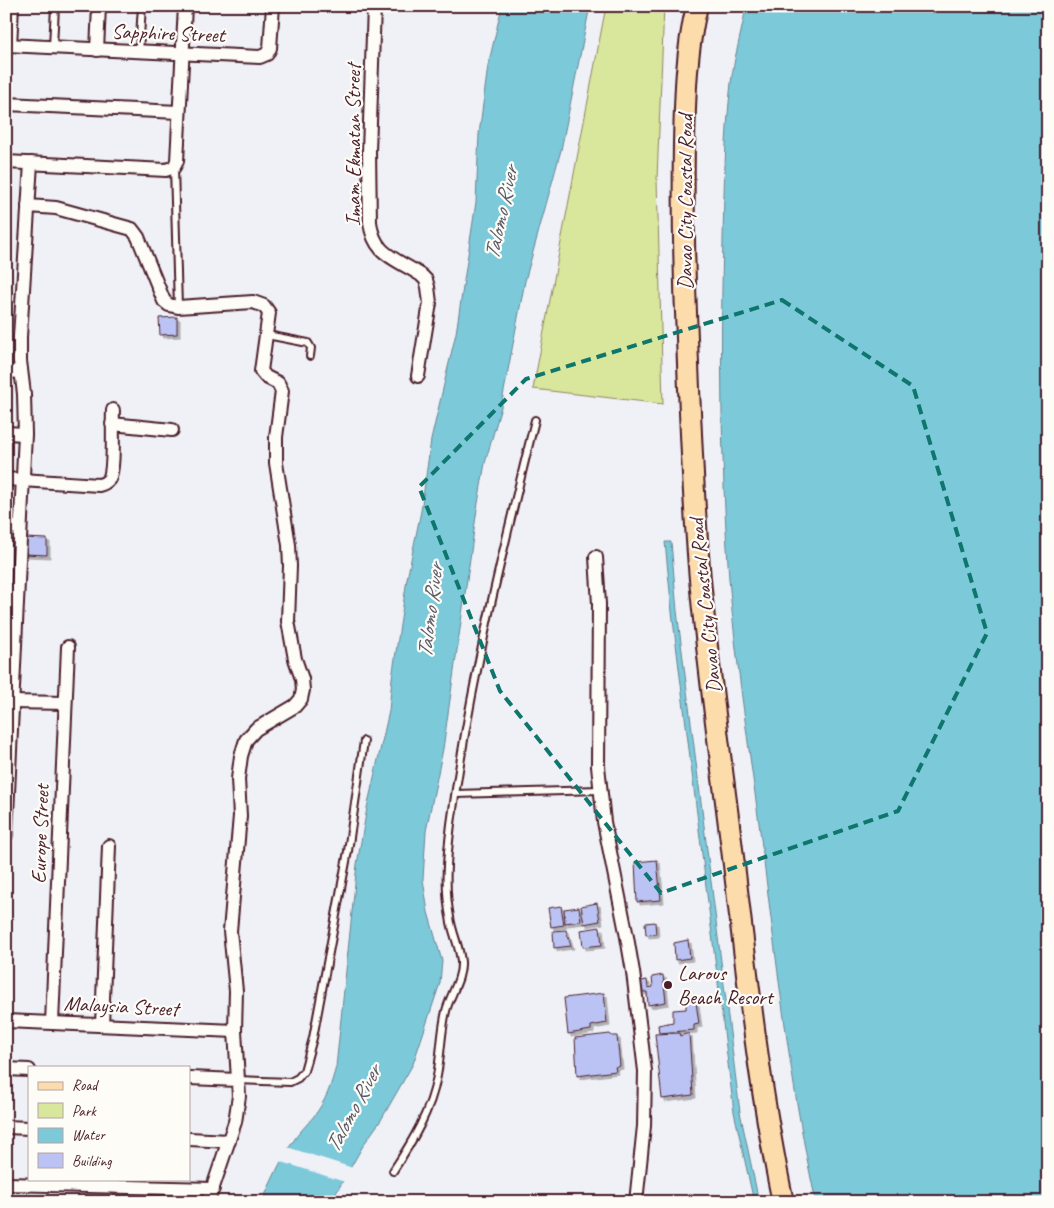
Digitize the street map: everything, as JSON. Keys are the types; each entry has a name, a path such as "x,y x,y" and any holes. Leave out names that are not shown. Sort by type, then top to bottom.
{"main road":[{"name":"Davao City Coastal Road","path":"697,6 690,40 687,72 683,182 690,429 696,519 704,622 741,924 773,1157 783,1202"}],"street":[{"path":"97,50 99,6"},
{"path":"6,162 166,170 174,168 177,161 185,6"},
{"name":"Sapphire Street","path":"10,46 260,56 267,54 270,48 273,6"},
{"name":"Imam Ekmatan Street","path":"374,6 369,151 372,233 380,248 426,280 430,303 418,376"},
{"path":"6,104 179,112"},
{"path":"6,835 12,702 12,572 20,527 25,434 20,337 31,163"},
{"path":"28,206 56,208 132,229 138,237 164,301 169,305 178,307 246,302 258,303 269,312 261,371 266,377 278,383 282,391 276,437 276,463 290,559 288,621 303,690 301,699 295,706 256,729 246,740 241,756 238,779 240,816 230,931 236,991 235,1031 238,1108 208,1202"},
{"path":"6,372 21,372"},
{"path":"6,479 105,484 111,474 112,467 112,410"},
{"path":"112,424 172,430"},
{"path":"6,433 25,434"},
{"path":"6,527 20,527"},
{"path":"596,557 599,604 598,766 600,790 604,822 638,1004 645,1072 644,1126 636,1202"},
{"name":"Europe Street","path":"52,1023 68,647"},
{"path":"12,702 65,702"},
{"path":"102,1025 109,846"},
{"name":"Malaysia Street","path":"6,1021 235,1031"},
{"path":"6,1069 28,1070"},
{"path":"190,1078 238,1080"},
{"path":"6,1127 28,1128"},
{"path":"190,1139 229,1141"},
{"path":"6,1184 213,1189"}],"lane":[{"path":"10,46 16,6"},
{"path":"53,47 55,6"},
{"path":"139,52 142,6"},
{"path":"174,168 178,307"},
{"path":"267,335 308,343 311,348 310,356"},
{"path":"393,1171 413,1140 430,1102 437,1077 442,1027 448,1002 462,965 460,951 450,920 445,878 456,794 480,659 501,558 535,420"},
{"path":"238,1080 290,1082 298,1078 304,1071 313,1038 346,861 364,741"},
{"path":"456,794 600,790"}],"highlighted area":[{"path":"782,300 913,386 987,633 898,811 661,893 500,691 419,487 526,379"}],"green space":[{"path":"606,6 664,6 657,179 663,404 533,389"}],"water":[{"name":"Talomo River","path":"502,6 590,6 561,150 525,281 501,407 485,463 443,749 426,831 423,879 428,912 442,961 440,983 413,1064 331,1202 262,1202 288,1150 322,1105 336,1067 357,864 367,808 389,711 407,579 421,511 431,440 456,333 476,202 479,134 488,66"},
{"path":"746,6 1048,6 1048,1202 816,1202 798,1110 784,1017 739,674 726,537 721,367 724,181 731,83"},
{"path":"665,542 671,542 677,611 740,1112 759,1202 754,1202 734,1112"}],"pier":[{"path":"287,1147 353,1168 345,1182 279,1161"}],"building":[{"path":"177,317 177,334 160,335 159,318"},
{"path":"25,538 47,539 47,555 24,554"},
{"path":"657,860 661,900 637,902 635,862"},
{"path":"597,903 600,921 584,924 581,906"},
{"path":"561,906 564,925 551,927 548,908"},
{"path":"579,907 581,921 565,923 564,909"},
{"path":"655,922 656,934 646,935 645,923"},
{"path":"600,927 602,945 583,947 581,930"},
{"path":"566,930 571,946 554,948 553,931"},
{"path":"688,940 690,958 675,960 674,943"},
{"path":"663,975 666,1002 648,1005 647,992 642,992 641,981 647,980 648,988 653,987 652,977"},
{"path":"604,993 607,1023 591,1026 591,1030 568,1034 564,998"},
{"path":"695,995 699,1024 694,1025 694,1030 659,1033 658,1025 673,1022 673,1010 686,1009 688,996"},
{"path":"679,1033 680,1036 689,1033 693,1095 662,1099 655,1034"},
{"path":"610,1034 617,1036 620,1066 615,1067 616,1071 577,1076 575,1038"}],"place":[{"name":"Larous Beach Resort","path":"668,985"}]}
